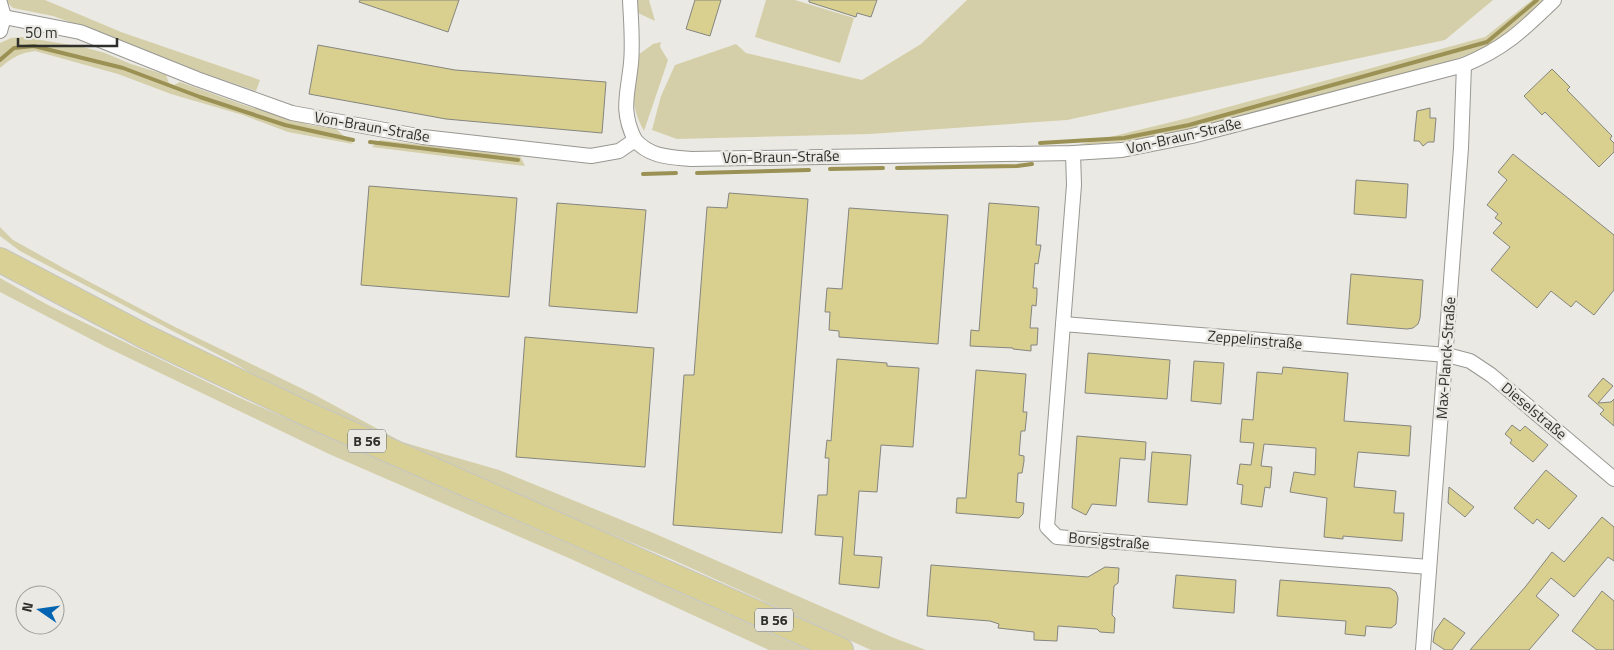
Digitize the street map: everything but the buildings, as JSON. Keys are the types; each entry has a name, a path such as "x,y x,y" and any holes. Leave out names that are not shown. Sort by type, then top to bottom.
{"highway":[{"path":"0,244 45,285"},
{"name":"B 56","path":"0,260 172,350 306,414 841,650"}],"street":[{"path":"630,0 631,62 625,109 628,127 635,140"},
{"name":"Von-Braun-Straße","path":"0,3 2,24 80,32 206,82 292,113 423,137 591,156 619,150 635,140 642,148 655,155 691,160 1073,153 1122,150 1192,136 1464,65 1487,55 1518,35 1554,0"},
{"name":"Max-Planck-Straße","path":"1423,650 1447,355 1463,125 1464,65"},
{"name":"Borsigstraße","path":"1073,153 1074,185 1047,526 1057,537 1429,567"},
{"name":"Zeppelinstraße","path":"1063,324 1447,355"},
{"name":"Dieselstraße","path":"1447,355 1470,361 1491,375 1614,479"}],"shaded area":[{"path":"5,0 45,0 121,32 260,80 256,91 162,59 120,40 53,16 13,8"},
{"path":"638,0 649,0 655,21 638,13"},
{"path":"766,0 795,0 854,18 840,63 755,37"},
{"path":"967,0 1493,0 1445,40 1067,120 870,134 677,139 652,130 661,96 675,65 736,44 746,53 862,80 921,44"},
{"path":"1532,0 1545,0 1497,41 1478,51 1451,61 1180,133 1118,142 1077,145 1188,118 1485,37"},
{"path":"23,37 83,47 105,53 131,64 166,75 169,83 174,85 180,82 244,105 310,125 336,129 353,144 288,132 243,115 171,94 118,74 35,51 16,56 0,68 0,43 11,38"},
{"path":"661,42 660,47 668,60 644,131 634,102 638,55 653,44"},
{"path":"380,140 520,156 525,166 372,147"},
{"path":"0,227 13,240 67,270 175,327 313,394 402,442 257,377 234,363 20,251 0,236"},
{"path":"0,278 48,305 238,397 809,650 769,650 571,559 329,454 106,347 0,292"},
{"path":"402,442 499,470 651,532 894,638 926,650 871,650 671,559 489,484"}],"waterway":[{"path":"1040,143 1124,138 1189,125 1487,42 1537,0"},
{"path":"0,60 14,48 34,46 123,68 200,97 285,125 353,140"},
{"path":"370,142 518,160"},
{"path":"897,168 1017,166 1032,164"},
{"path":"830,169 883,168"},
{"path":"697,173 809,170"},
{"path":"643,174 676,173"}]}
